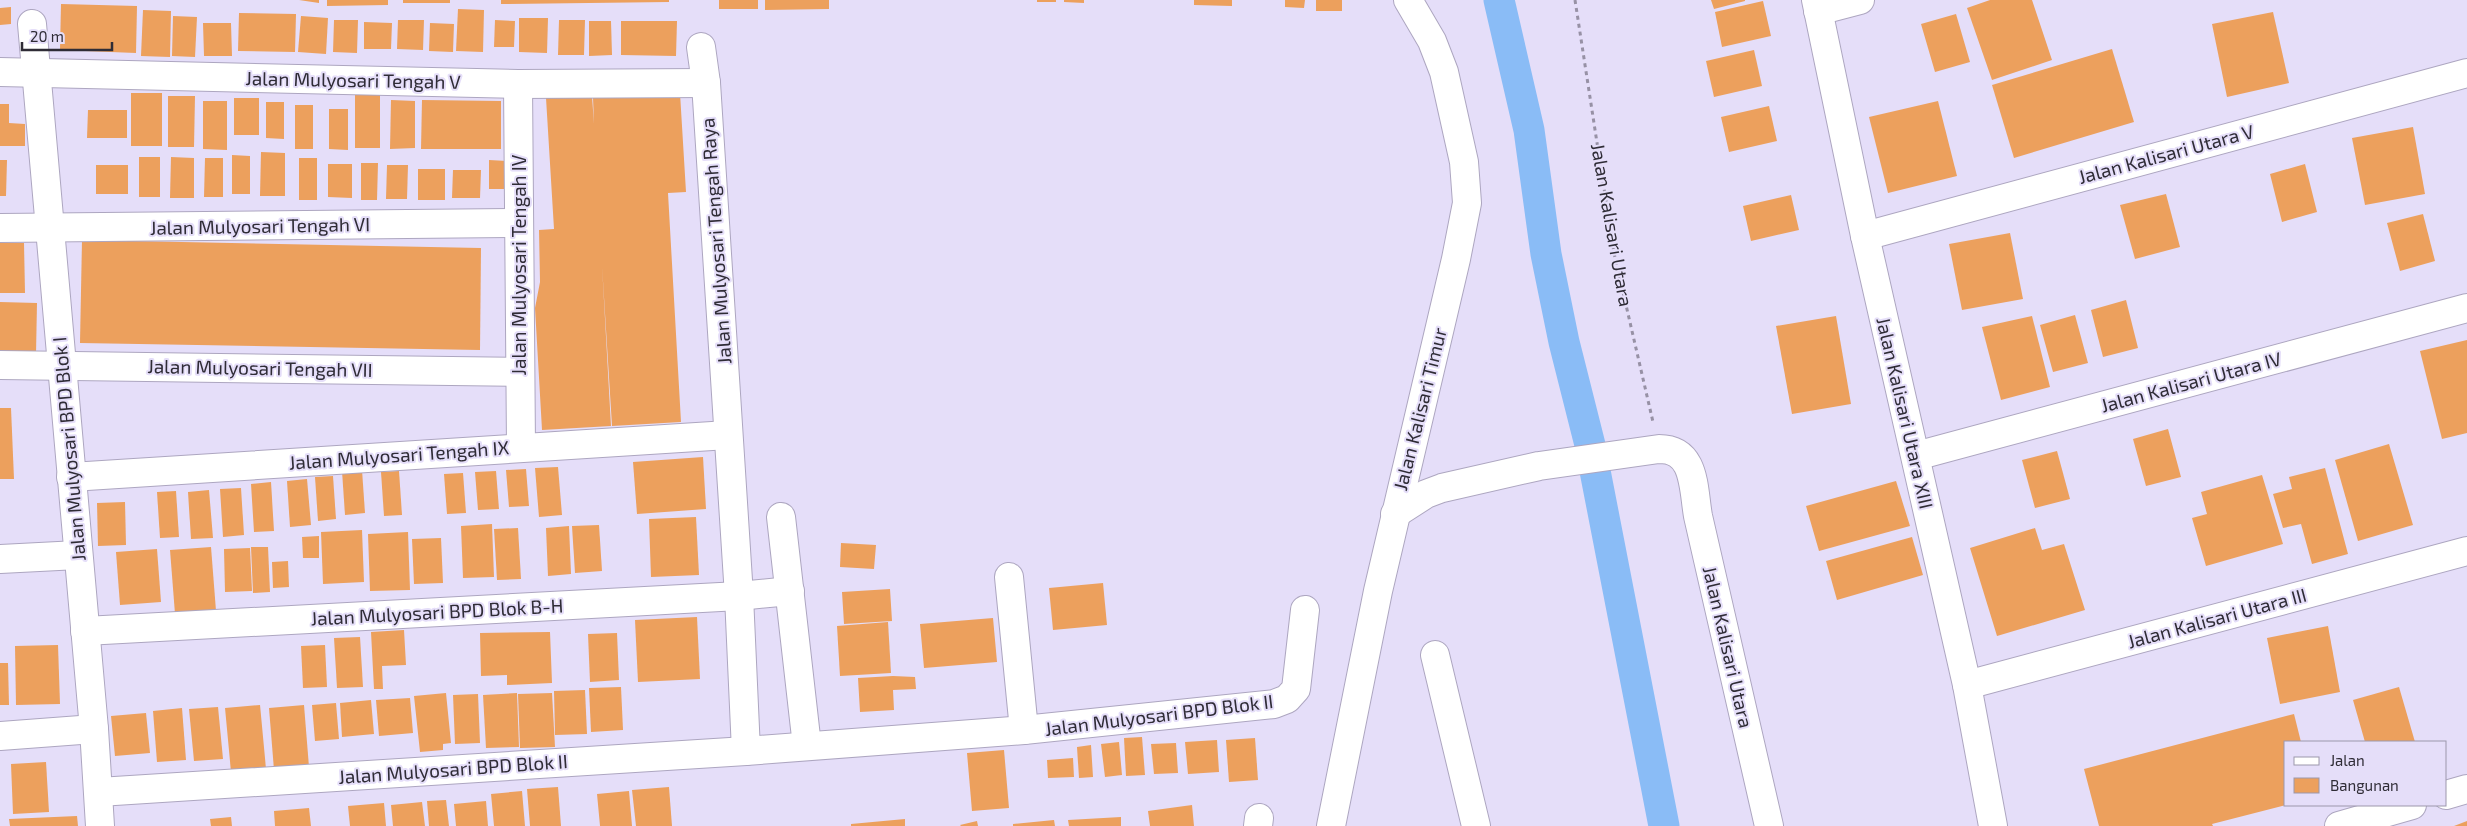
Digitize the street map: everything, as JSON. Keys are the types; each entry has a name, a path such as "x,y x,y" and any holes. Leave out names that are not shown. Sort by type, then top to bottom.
{"street":[{"name":"Jalan Kalisari Timur","path":"1331,826 1395,514 1456,259 1467,203 1464,162 1449,105 1444,72 1432,41 1408,0"},
{"path":"1817,6 1860,0"},
{"name":"Jalan Kalisari Utara XIII","path":"1817,6 1865,236 1967,685 1993,826"},
{"name":"Jalan Mulyosari BPD Blok I","path":"32,24 94,728 100,826"},
{"name":"Jalan Mulyosari Tengah Raya","path":"702,46 706,83 739,596 746,751"},
{"name":"Jalan Mulyosari Tengah V","path":"0,72 518,84 706,83"},
{"name":"Jalan Kalisari Utara V","path":"1865,236 2467,72"},
{"name":"Jalan Mulyosari Tengah IV","path":"518,84 521,447"},
{"name":"Jalan Mulyosari Tengah VI","path":"0,228 519,223"},
{"name":"Jalan Kalisari Utara IV","path":"1916,456 2467,308"},
{"name":"Jalan Mulyosari Tengah VII","path":"0,365 520,372"},
{"name":"Jalan Mulyosari Tengah IX","path":"71,477 728,435"},
{"path":"1395,514 1426,494 1442,488 1539,466 1659,448"},
{"name":"Jalan Kalisari Utara","path":"1659,448 1672,449 1679,453 1686,460 1689,468 1698,516 1769,826"},
{"path":"781,517 806,746"},
{"name":"Jalan Kalisari Utara III","path":"1967,685 2467,551"},
{"path":"0,559 78,555"},
{"name":"Jalan Mulyosari BPD Blok II","path":"1009,577 1024,730"},
{"name":"Jalan Mulyosari BPD Blok B-H","path":"84,631 739,596 790,591"},
{"name":"Jalan Mulyosari BPD Blok II","path":"99,792 746,751 1024,730 1274,704 1287,699 1298,684 1305,610"},
{"path":"1435,655 1476,826"},
{"path":"0,736 94,728"},
{"path":"2447,795 2467,789"},
{"path":"2339,826 2409,806"}],"path":[{"name":"Jalan Kalisari Utara","path":"1575,0 1614,253 1659,448"}],"building":[{"path":"299,0 319,0 319,3"},
{"path":"327,0 388,0 388,5 327,6"},
{"path":"403,0 450,0 450,3 403,3"},
{"path":"501,0 669,0 669,2 501,4"},
{"path":"719,0 758,0 758,9 719,9"},
{"path":"765,0 829,0 829,9 765,10"},
{"path":"1037,0 1056,0 1056,2 1037,2"},
{"path":"1064,0 1084,0 1084,3 1064,2"},
{"path":"1194,0 1232,0 1232,6 1194,5"},
{"path":"1285,0 1305,0 1304,8 1285,7"},
{"path":"1316,0 1342,0 1342,11 1316,11"},
{"path":"1711,0 1745,0 1745,1 1714,9"},
{"path":"1990,0 2032,0 2052,60 1992,80 1967,8"},
{"path":"1763,1 1771,36 1722,47 1715,12"},
{"path":"61,4 137,6 136,53 60,50"},
{"path":"11,7 11,24 0,25 0,8"},
{"path":"458,9 484,10 483,52 456,51"},
{"path":"143,10 171,11 170,57 141,56"},
{"path":"2273,12 2289,83 2227,97 2212,24"},
{"path":"239,13 296,14 295,52 238,51"},
{"path":"1956,14 1970,62 1935,72 1921,24"},
{"path":"173,16 197,17 195,57 172,56"},
{"path":"301,16 328,18 326,54 298,52"},
{"path":"519,18 548,18 547,53 519,52"},
{"path":"334,20 358,20 357,53 333,52"},
{"path":"398,20 424,20 423,50 397,49"},
{"path":"495,20 515,21 514,47 494,47"},
{"path":"559,20 585,20 584,55 558,55"},
{"path":"589,21 611,21 612,55 589,56"},
{"path":"621,21 677,21 676,56 621,55"},
{"path":"364,22 392,23 391,49 364,49"},
{"path":"203,23 231,23 232,56 204,56"},
{"path":"430,23 454,24 453,52 429,51"},
{"path":"2112,49 2134,122 2014,158 1992,85"},
{"path":"1754,50 1762,86 1714,97 1706,61"},
{"path":"355,92 380,92 380,148 355,148"},
{"path":"131,93 162,93 162,146 131,146"},
{"path":"680,93 686,192 668,193 681,422 612,426 602,265 611,426 542,430 535,308 540,282 539,230 554,229 546,98 592,96 594,124 593,98"},
{"path":"168,96 195,96 194,147 168,147"},
{"path":"234,98 259,98 259,135 234,135"},
{"path":"391,100 415,101 415,148 390,149"},
{"path":"422,100 501,101 501,149 421,149"},
{"path":"203,101 227,101 227,150 203,149"},
{"path":"1938,101 1957,176 1888,193 1869,117"},
{"path":"266,102 284,102 284,139 266,138"},
{"path":"0,104 9,104 9,123 25,124 25,146 0,146"},
{"path":"295,105 313,105 313,149 295,149"},
{"path":"1769,106 1777,141 1729,152 1721,117"},
{"path":"329,109 348,109 348,150 329,149"},
{"path":"88,110 127,110 127,138 87,138"},
{"path":"2413,127 2425,194 2365,205 2352,138"},
{"path":"261,152 285,153 285,196 260,196"},
{"path":"232,155 250,156 250,194 232,194"},
{"path":"139,157 160,157 160,197 139,197"},
{"path":"171,157 194,158 194,198 170,198"},
{"path":"205,158 223,158 223,197 204,197"},
{"path":"299,158 317,158 317,200 299,200"},
{"path":"0,160 7,160 6,196 0,196"},
{"path":"489,160 507,161 507,189 489,189"},
{"path":"361,163 378,163 377,200 361,200"},
{"path":"328,164 352,164 352,198 328,197"},
{"path":"2305,164 2317,212 2282,222 2270,174"},
{"path":"96,165 128,165 128,194 96,194"},
{"path":"387,165 408,165 407,199 386,199"},
{"path":"418,169 445,169 445,200 418,200"},
{"path":"453,170 481,170 480,198 452,198"},
{"path":"2166,194 2180,247 2135,259 2120,205"},
{"path":"1791,195 1799,230 1751,241 1743,206"},
{"path":"2423,214 2435,261 2400,271 2387,223"},
{"path":"2010,233 2023,299 1962,310 1949,244"},
{"path":"82,240 481,248 480,350 80,343"},
{"path":"0,243 24,243 25,293 0,293"},
{"path":"2126,300 2138,348 2103,357 2091,310"},
{"path":"0,302 37,303 36,354 0,354"},
{"path":"2075,315 2088,363 2053,372 2040,325"},
{"path":"1836,316 1851,404 1792,414 1776,326"},
{"path":"2032,316 2050,387 2001,400 1982,327"},
{"path":"2467,340 2467,433 2442,439 2420,351"},
{"path":"0,408 11,408 14,479 0,479"},
{"path":"2168,429 2181,477 2146,486 2133,439"},
{"path":"2389,444 2413,525 2358,541 2335,460"},
{"path":"2057,451 2070,499 2035,508 2022,460"},
{"path":"703,457 706,509 637,514 633,462"},
{"path":"558,467 562,515 539,517 535,468"},
{"path":"2325,468 2348,554 2312,564 2301,524 2283,528 2273,494 2292,489 2289,477"},
{"path":"526,469 529,506 509,507 506,470"},
{"path":"362,470 365,513 345,515 342,471"},
{"path":"399,471 402,515 384,516 381,472"},
{"path":"496,471 499,509 478,510 475,472"},
{"path":"463,473 466,513 447,514 444,474"},
{"path":"2262,475 2283,544 2206,566 2192,518 2207,514 2201,492"},
{"path":"333,476 336,519 318,521 315,477"},
{"path":"307,479 311,525 290,527 287,481"},
{"path":"1896,481 1910,526 1819,551 1806,506"},
{"path":"271,482 274,531 254,532 251,484"},
{"path":"241,488 244,535 223,537 220,489"},
{"path":"209,490 213,538 191,539 188,492"},
{"path":"176,491 179,537 160,538 157,492"},
{"path":"125,502 126,545 98,546 97,503"},
{"path":"696,517 699,575 651,577 649,519"},
{"path":"492,524 494,577 463,578 461,526"},
{"path":"599,525 602,571 575,573 572,526"},
{"path":"569,526 571,574 548,576 546,528"},
{"path":"518,528 521,579 497,580 494,529"},
{"path":"2035,528 2042,550 2064,544 2085,610 1997,636 1970,548"},
{"path":"362,530 364,582 323,584 321,532"},
{"path":"408,532 410,590 370,591 368,534"},
{"path":"319,536 319,558 303,558 302,537"},
{"path":"1912,537 1923,575 1837,600 1826,561"},
{"path":"441,538 443,583 414,584 412,539"},
{"path":"841,543 876,545 874,569 840,567"},
{"path":"211,547 216,611 175,614 170,550"},
{"path":"251,547 268,547 270,592 253,593"},
{"path":"250,548 252,591 225,592 224,549"},
{"path":"157,549 161,602 120,605 116,552"},
{"path":"288,561 289,587 273,588 272,562"},
{"path":"1103,583 1107,625 1053,630 1049,588"},
{"path":"890,589 892,621 844,624 842,592"},
{"path":"697,617 700,679 638,682 635,620"},
{"path":"993,618 997,662 924,668 920,624"},
{"path":"888,622 891,673 840,676 837,626"},
{"path":"2328,626 2340,692 2280,704 2267,638"},
{"path":"404,630 406,665 382,666 383,689 374,689 371,632"},
{"path":"550,632 552,683 507,685 507,675 481,676 480,633"},
{"path":"617,633 619,680 590,682 588,634"},
{"path":"360,637 363,687 337,688 334,638"},
{"path":"58,645 60,704 16,705 15,646"},
{"path":"325,645 327,687 303,688 301,646"},
{"path":"0,663 8,663 9,705 0,705"},
{"path":"915,677 916,689 893,690 894,710 860,712 858,678"},
{"path":"621,687 623,730 591,732 589,688"},
{"path":"2399,687 2415,741 2365,741 2353,700"},
{"path":"585,690 587,734 555,735 554,691"},
{"path":"446,693 451,743 443,744 443,750 420,752 414,696"},
{"path":"517,693 519,747 486,748 483,695"},
{"path":"552,693 555,747 520,748 518,694"},
{"path":"478,694 480,743 455,744 453,695"},
{"path":"410,698 413,733 379,736 376,700"},
{"path":"371,700 374,734 342,737 340,703"},
{"path":"336,703 339,739 315,741 312,705"},
{"path":"260,705 266,769 231,772 225,708"},
{"path":"304,705 309,767 274,770 269,708"},
{"path":"218,707 223,759 194,761 189,709"},
{"path":"182,708 186,760 157,762 153,711"},
{"path":"146,713 150,753 115,756 111,716"},
{"path":"2294,714 2301,741 2284,741 2284,806 2212,824 2213,826 2099,826 2084,769"},
{"path":"1142,737 1145,775 1126,776 1124,738"},
{"path":"1255,738 1258,780 1229,782 1226,740"},
{"path":"1217,740 1219,772 1188,774 1185,742"},
{"path":"1119,742 1122,775 1105,777 1101,744"},
{"path":"1176,743 1178,773 1154,774 1151,744"},
{"path":"1091,745 1093,777 1079,778 1077,747"},
{"path":"1004,750 1009,808 972,811 967,753"},
{"path":"1073,758 1074,777 1048,778 1047,760"},
{"path":"46,762 49,812 13,814 11,764"},
{"path":"558,787 561,826 530,826 527,789"},
{"path":"669,787 672,826 636,826 632,790"},
{"path":"522,791 525,826 494,826 491,794"},
{"path":"629,791 632,826 600,826 597,794"},
{"path":"446,800 449,826 429,826 427,801"},
{"path":"486,801 488,826 456,826 454,804"},
{"path":"422,802 425,826 393,826 391,805"},
{"path":"384,803 386,826 350,826 348,806"},
{"path":"1192,805 1194,826 1150,826 1148,811"},
{"path":"309,808 311,826 275,826 274,811"},
{"path":"77,816 78,826 10,826 9,819"},
{"path":"231,817 232,826 211,826 210,819"},
{"path":"1121,817 1121,826 1069,826 1068,820"},
{"path":"905,819 905,826 851,826 851,824"},
{"path":"1054,820 1055,826 1013,826 1013,824"},
{"path":"977,821 978,826 960,825"},
{"path":"2467,821 2467,826 2454,826"}],"waterway":[{"path":"1499,0 1529,130 1546,254 1564,342 1590,445 1664,826"}]}
